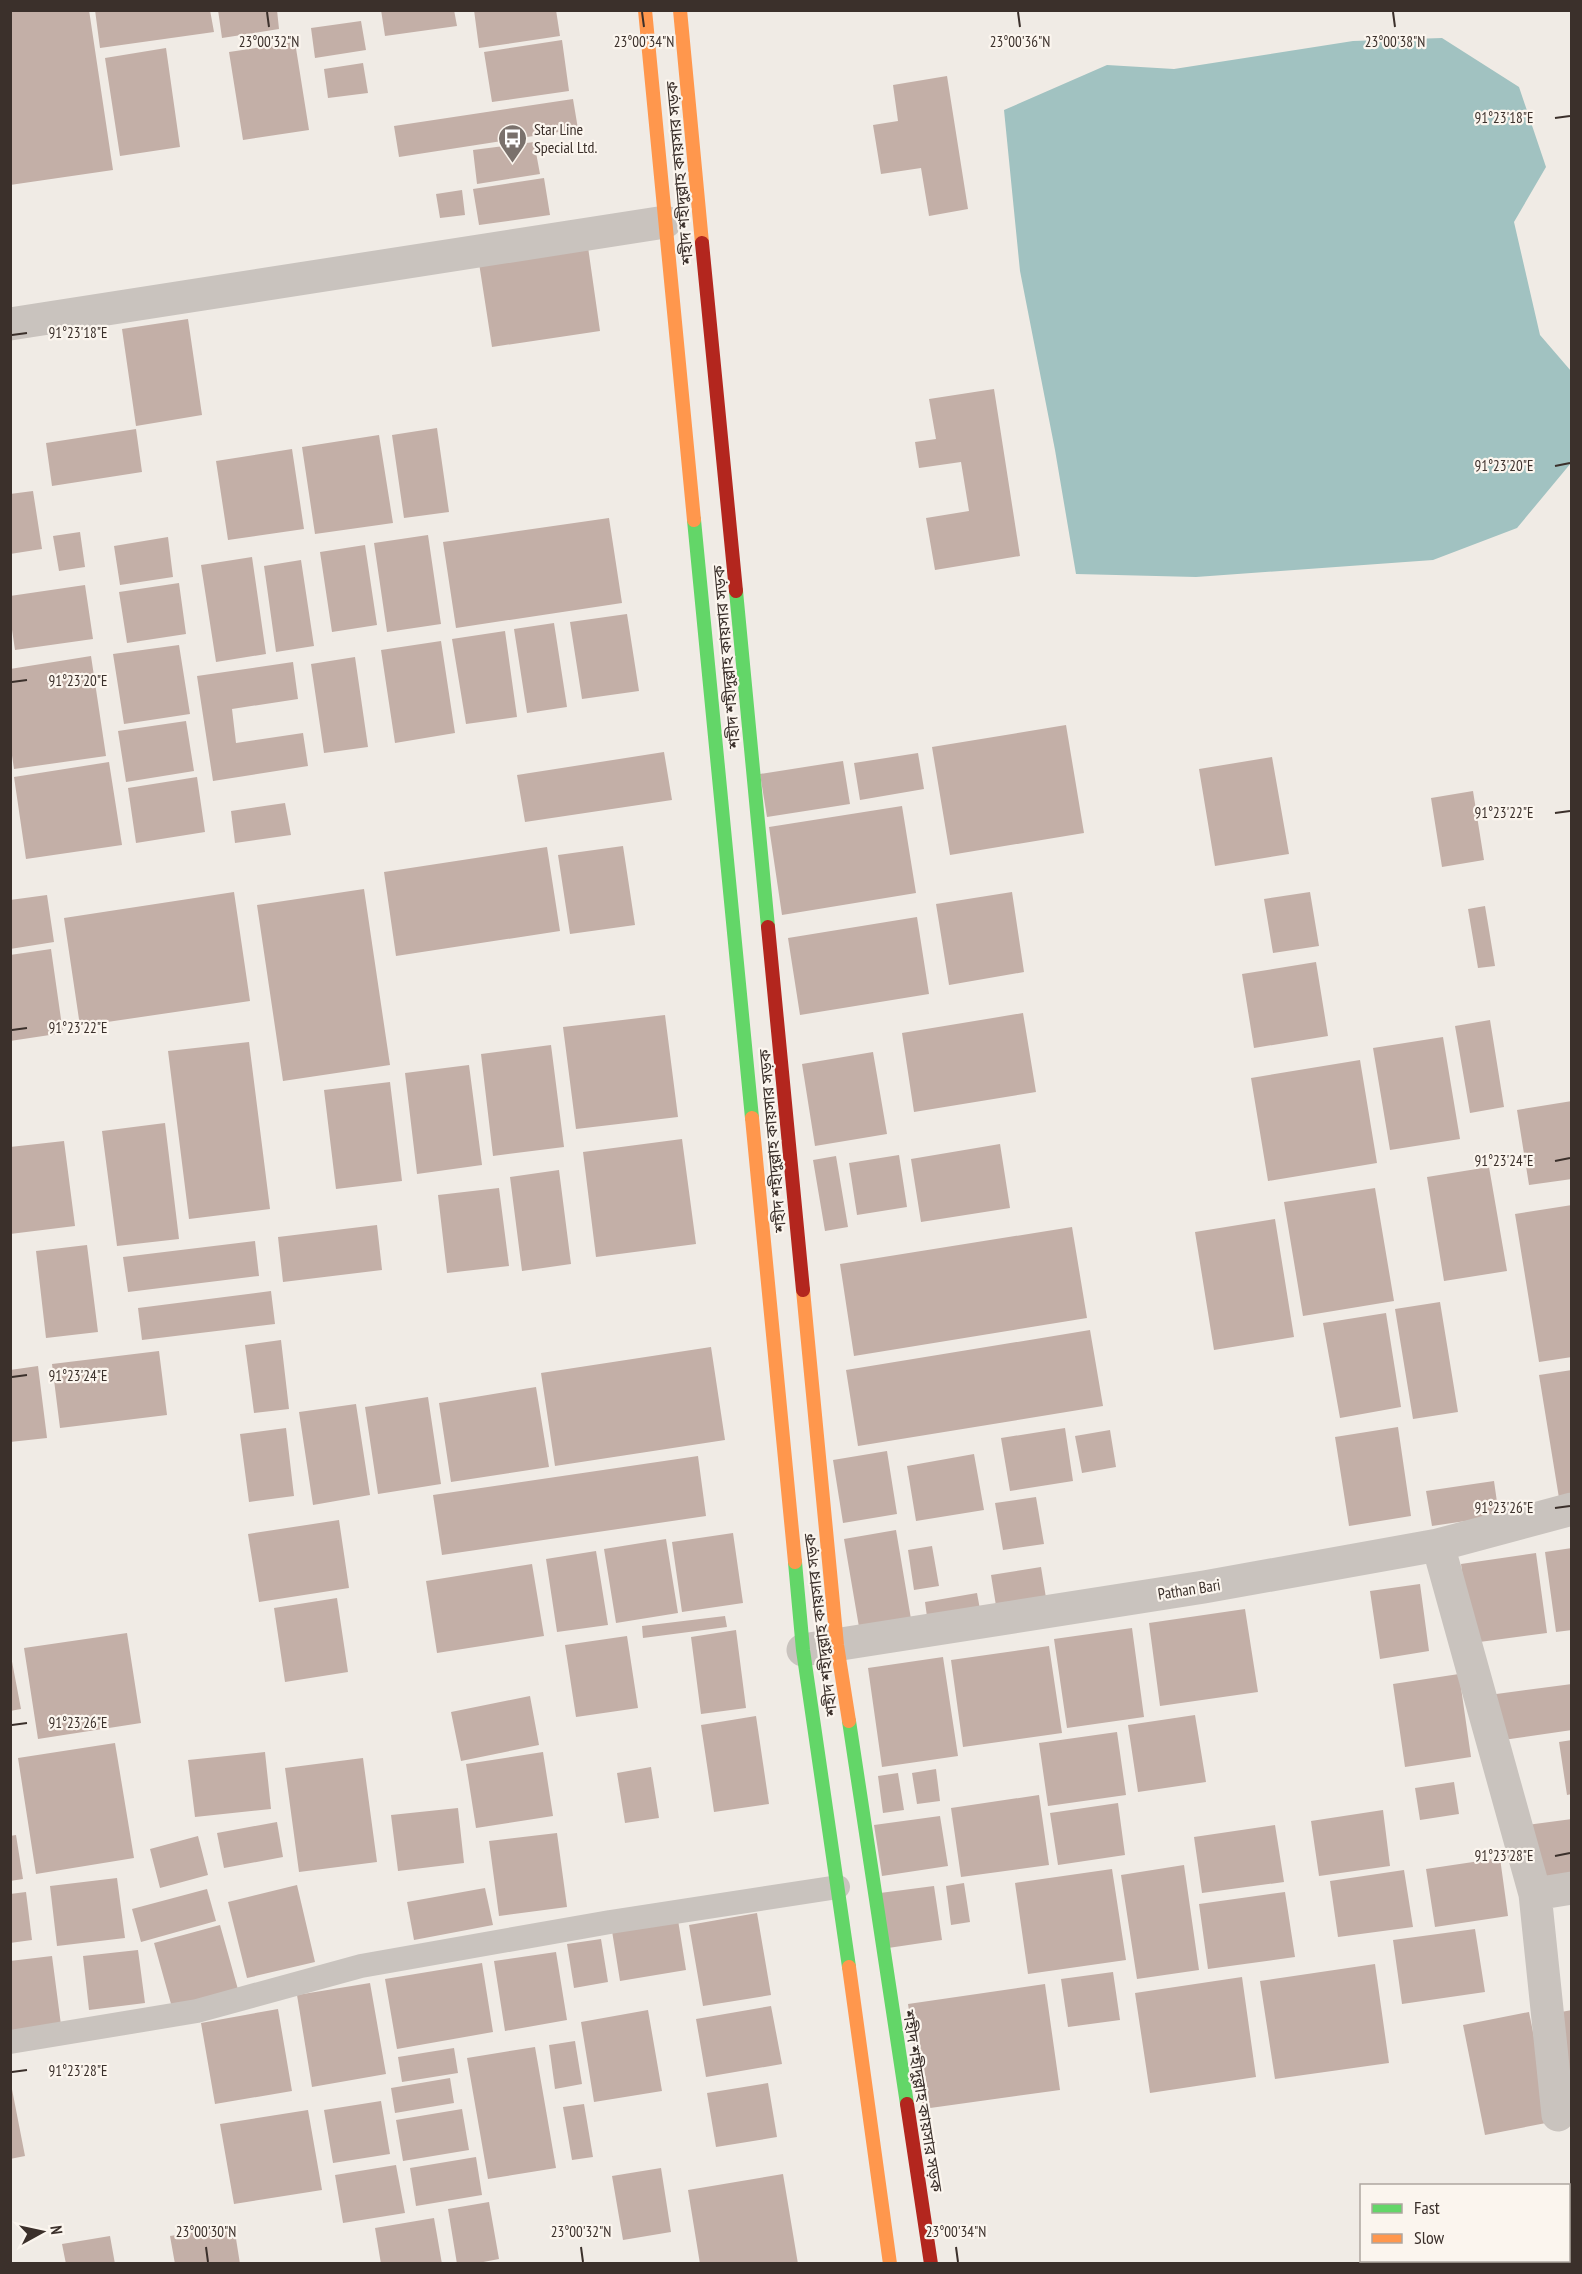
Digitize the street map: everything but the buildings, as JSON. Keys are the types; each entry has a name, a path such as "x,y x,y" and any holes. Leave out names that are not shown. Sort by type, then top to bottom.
{"main road":[{"name":"শহীদ শহীদুল্লাহ কায়সার সড়ক","path":"645,10 802,1650 838,1887 890,2264"},
{"name":"শহীদ শহীদুল্লাহ কায়সার সড়ক","path":"680,10 837,1645 931,2264"}],"street":[{"path":"10,324 665,222"},
{"name":"Pathan Bari","path":"802,1650 1204,1587 1438,1545 1572,1509"},
{"path":"1438,1545 1535,1894 1558,2115"},
{"path":"1535,1894 1572,1888"}],"lane":[{"path":"10,2042 196,2011 361,1966 610,1922 838,1887"}],"water":[{"path":"1442,38 1519,87 1546,167 1514,222 1540,335 1571,371 1571,463 1517,528 1433,560 1196,577 1076,574 1055,450 1020,271 1004,110 1107,65 1174,69 1353,41"}],"traffic: fast":[{"path":"694,520 752,1118"},
{"path":"736,591 768,927"},
{"path":"795,1562 803,1650 849,1967"},
{"path":"849,1721 907,2104"}],"traffic: slow":[{"path":"645,10 694,520"},
{"path":"680,10 702,243"},
{"path":"752,1118 795,1562"},
{"path":"803,1290 837,1645 849,1721"},
{"path":"849,1967 890,2264"}],"traffic: jam":[{"path":"702,243 736,591"},
{"path":"768,927 803,1290"},
{"path":"907,2104 931,2264"}],"place":[{"name":"Star Line Special Ltd.","path":"513,164"}]}
